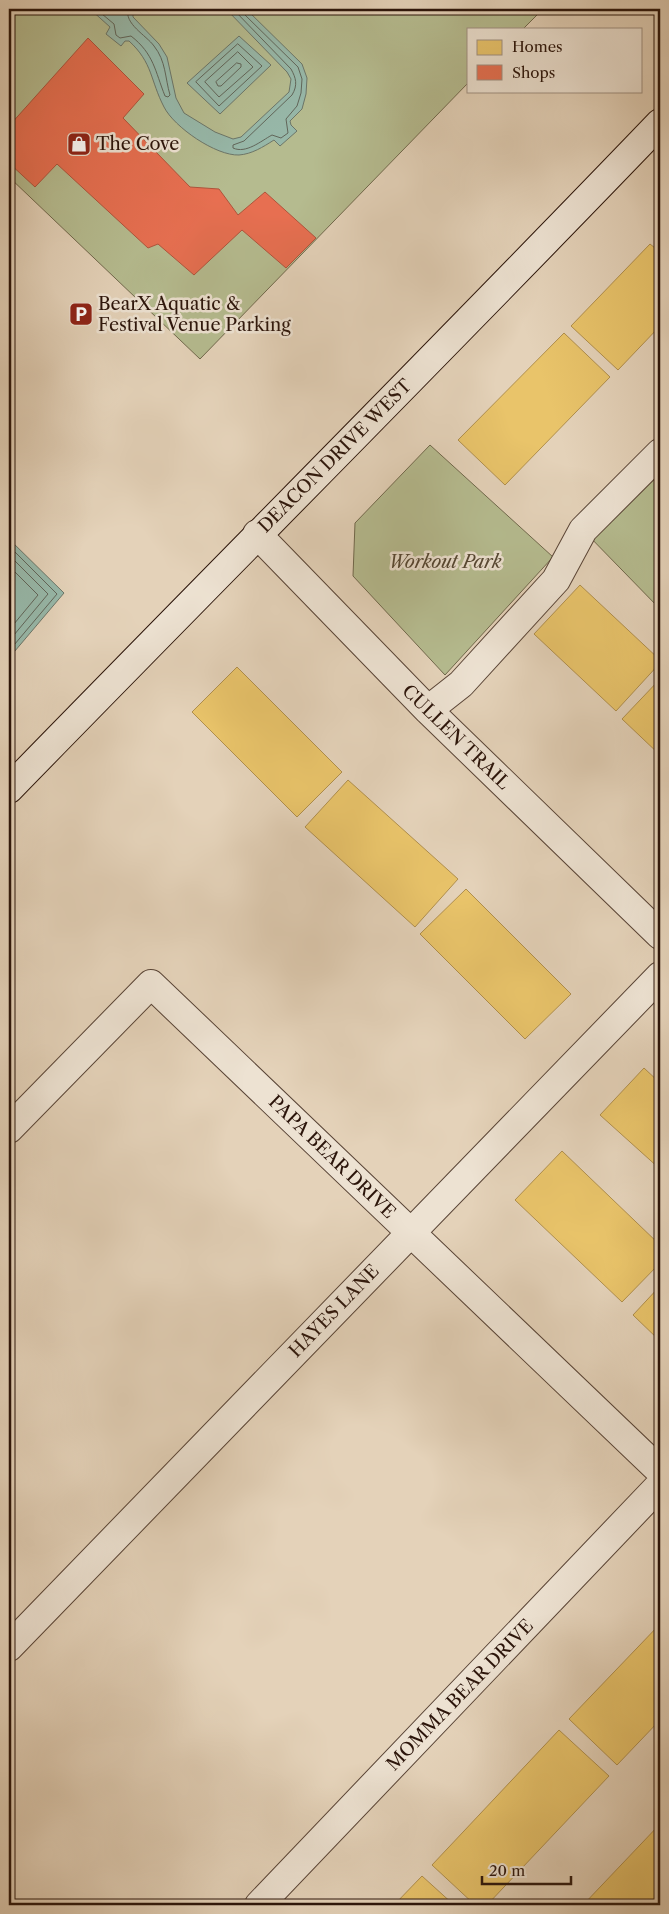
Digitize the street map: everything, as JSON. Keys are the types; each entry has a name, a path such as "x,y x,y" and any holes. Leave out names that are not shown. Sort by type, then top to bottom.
{"street":[{"name":"DEACON DRIVE WEST","path":"9,789 257,534 392,401 659,127"},
{"path":"428,710 460,684 556,580 583,530 660,453"},
{"name":"CULLEN TRAIL","path":"257,534 428,710 660,934"},
{"name":"HAYES LANE","path":"9,1647 660,976"},
{"name":"PAPA BEAR DRIVE","path":"9,1129 151,984 660,1471"},
{"name":"MOMMA BEAR DRIVE","path":"259,1905 660,1485"}],"green space":[{"path":"9,9 543,9 524,28 467,28 467,84 200,359 9,177"},
{"name":"Workout Park","path":"430,445 553,557 445,675 353,576 355,523"},
{"path":"660,453 660,609 583,530"}],"water":[{"path":"90,9 135,9 133,10 133,17 159,44 167,57 176,98 184,113 215,132 233,139 241,137 289,92 291,79 287,72 226,9 246,9 302,64 307,78 306,94 302,109 290,121 297,131 280,146 274,140 257,150 239,155 219,151 208,146 186,131 169,115 159,97 147,64 137,49 129,41 125,41 121,46 106,34 110,27"},
{"path":"239,36 271,65 220,114 187,83"},
{"path":"9,539 64,593 9,658"}],"building: Homes":[{"path":"650,244 660,252 660,326 618,370 571,326"},
{"path":"564,333 610,377 505,485 458,440"},
{"path":"580,585 660,660 660,663 616,711 534,634"},
{"path":"237,667 342,772 297,817 192,712"},
{"path":"660,679 660,755 622,719"},
{"path":"348,780 458,879 415,927 305,827"},
{"path":"466,889 571,994 525,1039 420,934"},
{"path":"644,1068 660,1083 660,1169 600,1115"},
{"path":"562,1151 660,1245 660,1263 622,1302 515,1200"},
{"path":"660,1286 660,1341 633,1315"},
{"path":"660,1624 660,1720 617,1765 569,1719"},
{"path":"559,1730 609,1776 487,1905 475,1905 432,1865"},
{"path":"660,1824 660,1905 583,1905"},
{"path":"422,1876 454,1905 394,1905"}],"building: Shops":[{"name":"The Cove","path":"88,38 144,94 123,118 190,187 219,189 238,215 265,192 316,238 286,268 242,230 194,275 158,244 148,248 57,164 35,187 9,163 9,126"}],"place":[{"name":"The Cove","path":"79,144"},
{"name":"BearX Aquatic & Festival Venue Parking","path":"81,314"}]}
